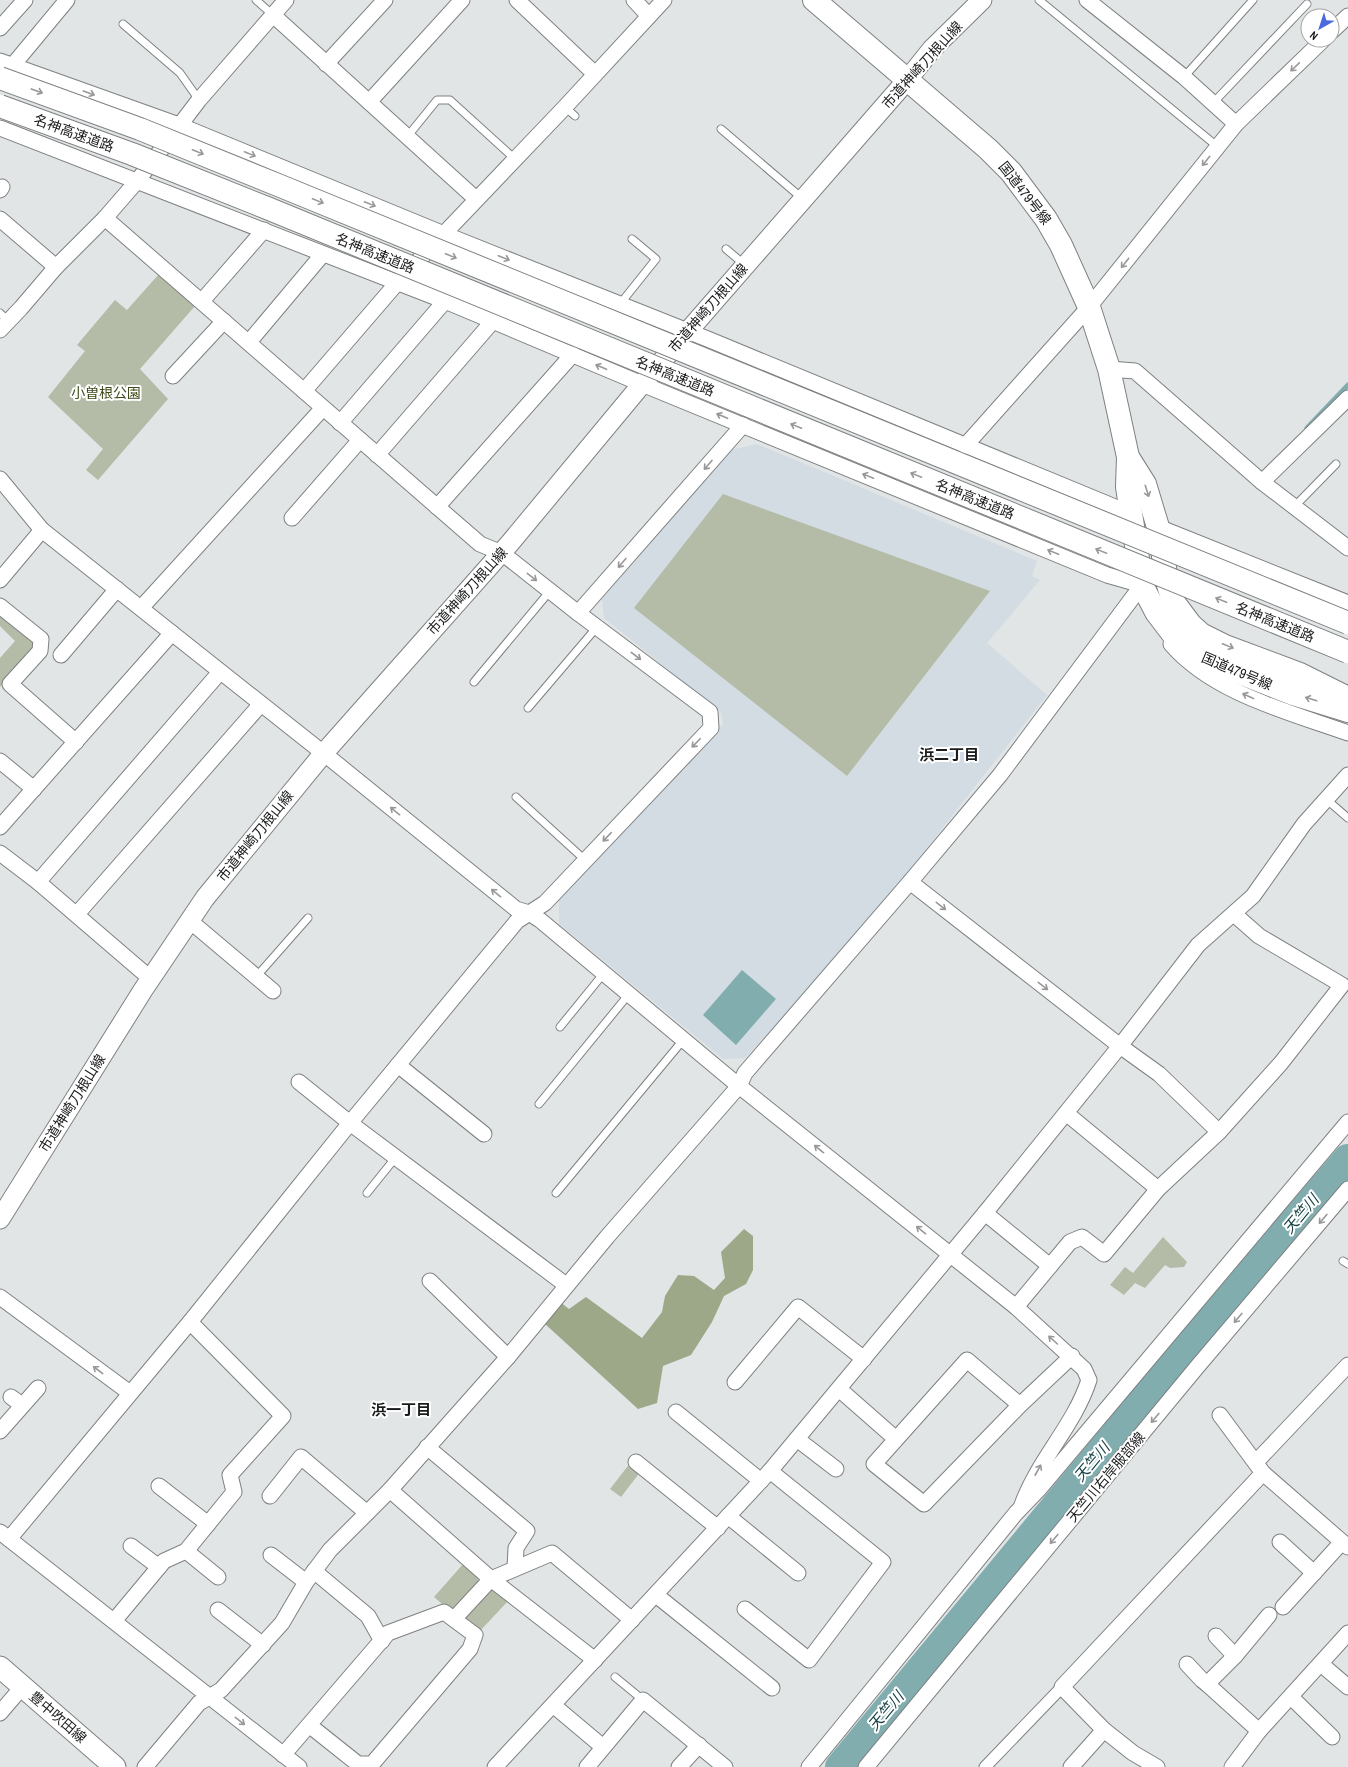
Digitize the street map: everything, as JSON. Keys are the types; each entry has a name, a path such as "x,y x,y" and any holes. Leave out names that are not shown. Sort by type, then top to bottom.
{"highway":[{"name":"国道479号線","path":"814,0 988,149 1011,172 1027,192 1046,219 1061,245 1089,307 1109,369 1128,457 1128,487 1142,585 1151,604 1166,626 1178,641 1217,664 1293,694 1348,711"},
{"name":"名神高速道路","path":"4,68 140,129 1348,623"},
{"name":"名神高速道路","path":"0,106 132,154 267,208 1348,652"},
{"name":"国道479号線","path":"1128,457 1145,484 1158,527 1168,585 1173,601 1191,625 1201,634 1225,646 1300,674 1348,698"}],"main road":[{"name":"豊中吹田線","path":"0,1667 115,1767"}],"street":[{"path":"0,28 25,0"},
{"path":"67,0 4,68 179,125 444,234 689,331 1132,514"},
{"path":"3,321 105,218 138,180 199,100 286,0"},
{"path":"326,64 385,0"},
{"path":"369,102 462,0"},
{"path":"517,0 595,74"},
{"path":"634,0 649,16"},
{"path":"304,391 397,283 515,159 570,112 595,74 664,0"},
{"name":"市道神崎刀根山線","path":"0,1219 151,979 205,898 323,754 502,553 642,384 908,79 932,49 982,0"},
{"path":"1087,0 1184,77 1214,102 1236,124"},
{"path":"273,15 476,200"},
{"path":"1340,24 1348,16"},
{"path":"965,446 1089,307 1236,124 1315,48"},
{"path":"0,128 138,180 445,301 642,384 1107,575 1142,585"},
{"path":"105,218 480,544 502,553 578,613 710,712 711,728 544,903 517,921 350,1123 190,1322 5,1536 299,1767"},
{"path":"0,219 56,267"},
{"path":"202,301 264,230"},
{"path":"249,342 323,254"},
{"path":"340,423 445,301"},
{"path":"173,376 224,321"},
{"path":"377,455 493,321"},
{"path":"437,507 573,354"},
{"path":"1109,369 1135,371 1262,482 1348,548"},
{"path":"1262,482 1348,398"},
{"path":"141,608 323,408"},
{"path":"578,613 742,425"},
{"path":"292,518 360,440"},
{"path":"0,478 42,530 516,910 529,913 540,920 739,1086 1016,1307 1072,1356 1084,1369 1089,1380 1077,1410 1046,1456 1028,1488 1022,1505"},
{"path":"1158,527 1348,603"},
{"path":"0,580 42,530"},
{"path":"1142,585 1157,625 1178,652 1199,669 1221,683 1284,710 1348,732"},
{"path":"145,1767 199,1703 221,1690 282,1623 310,1576 330,1550 390,1490 508,1357 566,1285 739,1086 745,1073 1000,775 1142,585"},
{"path":"62,655 116,589"},
{"path":"0,606 41,639 40,651 10,684 76,742"},
{"path":"0,828 172,633"},
{"path":"38,882 220,672"},
{"path":"77,914 260,704"},
{"path":"0,761 34,789"},
{"path":"495,1767 718,1528 797,1439 985,1213 1120,1046 1198,945 1253,896 1304,824 1348,775"},
{"path":"0,853 77,914 151,979"},
{"path":"910,882 1120,1046 1159,1074 1219,1132"},
{"path":"1016,1307 1070,1242 1082,1237 1104,1254 1158,1189 1219,1132 1281,1063 1342,985 1259,936 1234,914"},
{"path":"190,921 273,991"},
{"path":"398,1065 484,1134"},
{"path":"299,1082 350,1123 566,1285"},
{"path":"1066,1113 1158,1189"},
{"path":"808,1767 1022,1505 1040,1488 1348,1122"},
{"name":"天竺川右岸服部線","path":"866,1767 1197,1367 1348,1189"},
{"path":"985,1213 1050,1266"},
{"path":"430,1281 508,1357"},
{"path":"0,1297 130,1393"},
{"path":"735,1382 798,1307 864,1359"},
{"path":"114,1621 164,1562 186,1551 234,1492 230,1475 283,1416 190,1322"},
{"path":"1020,1405 967,1360 874,1464 924,1504 1020,1405 1072,1356"},
{"path":"985,1767 1062,1687 1259,1468 1348,1365"},
{"path":"0,1431 17,1401 38,1388"},
{"path":"839,1389 896,1439"},
{"path":"676,1412 883,1562 809,1660 745,1609"},
{"path":"1220,1415 1259,1468 1345,1545 1314,1573 1284,1607"},
{"path":"797,1439 836,1469"},
{"path":"428,1447 526,1531 516,1548 515,1568"},
{"path":"270,1496 301,1457 366,1513"},
{"path":"636,1462 718,1528"},
{"path":"159,1486 208,1524"},
{"path":"390,1490 491,1579 595,1660"},
{"path":"728,1516 798,1573"},
{"path":"1280,1542 1314,1573"},
{"path":"131,1546 159,1568"},
{"path":"186,1551 218,1577"},
{"path":"454,1619 491,1579 552,1553 632,1620"},
{"path":"270,1555 310,1576 368,1616 382,1641"},
{"path":"656,1594 772,1688"},
{"path":"218,1610 262,1645"},
{"path":"283,1755 388,1633 444,1612 475,1635 470,1649 372,1764 358,1764 309,1725"},
{"path":"1207,1684 1235,1656 1269,1615"},
{"path":"1232,1767 1259,1731 1348,1633"},
{"path":"1216,1636 1235,1656"},
{"path":"1188,1664 1202,1680 1259,1731"},
{"path":"1321,1664 1348,1687"},
{"path":"0,1713 23,1686"},
{"path":"1062,1687 1104,1730 1133,1753 1157,1767"},
{"path":"1291,1697 1332,1737"},
{"path":"587,1767 642,1700 700,1745 725,1767"},
{"path":"553,1705 603,1747"},
{"path":"1071,1767 1104,1730"},
{"path":"679,1767 700,1745"}],"lane":[{"path":"256,0 273,15"},
{"path":"1039,0 1218,147"},
{"path":"1184,77 1253,0"},
{"path":"1214,102 1307,4"},
{"path":"123,24 180,72 199,100"},
{"path":"407,137 437,100 450,100 515,159"},
{"path":"721,129 803,199"},
{"path":"620,304 656,259 632,239"},
{"path":"726,249 746,266"},
{"path":"1294,507 1336,464"},
{"path":"474,682 550,591"},
{"path":"528,708 597,627"},
{"path":"516,797 585,860"},
{"path":"1326,799 1348,818"},
{"path":"256,977 308,918"},
{"path":"560,1026 604,973"},
{"path":"539,1104 629,994"},
{"path":"556,1193 684,1039"},
{"path":"367,1193 396,1157"},
{"path":"615,1677 642,1700"}],"shaded area":[{"path":"757,444 1037,561 1032,576 1040,580 987,643 1047,695 867,924 745,1058 723,1059 559,924 559,900 723,724 721,712 604,618 602,599 731,450"}],"green space":[{"name":"小曽根公園","path":"159,274 195,306 140,369 168,399 98,480 86,470 103,449 48,397 85,351 77,345 115,300 127,310"},
{"path":"723,494 990,591 847,776 634,608"},
{"path":"0,611 34,638 34,647 0,687 0,658 15,641 0,626"},
{"path":"744,1229 753,1236 753,1270 746,1284 724,1296 712,1322 691,1355 663,1366 657,1403 638,1409 544,1323 559,1301 569,1309 586,1297 642,1338 662,1312 665,1296 678,1275 694,1276 714,1290 725,1278 721,1252"},
{"path":"1163,1237 1187,1262 1184,1267 1170,1268 1165,1265 1145,1288 1135,1283 1124,1295 1110,1285 1125,1267 1133,1273"},
{"path":"631,1462 641,1471 621,1497 610,1489"},
{"path":"464,1563 476,1573 479,1583 454,1608 448,1609 434,1597"},
{"path":"493,1587 509,1600 479,1632 462,1618"}],"water":[{"path":"742,970 776,999 736,1045 703,1015"}],"waterway":[{"path":"1307,428 1348,385"},
{"name":"天竺川","path":"840,1767 1186,1349 1348,1159"}],"district":[{"name":"浜二丁目","path":"949,755"},
{"name":"浜一丁目","path":"401,1410"}]}
